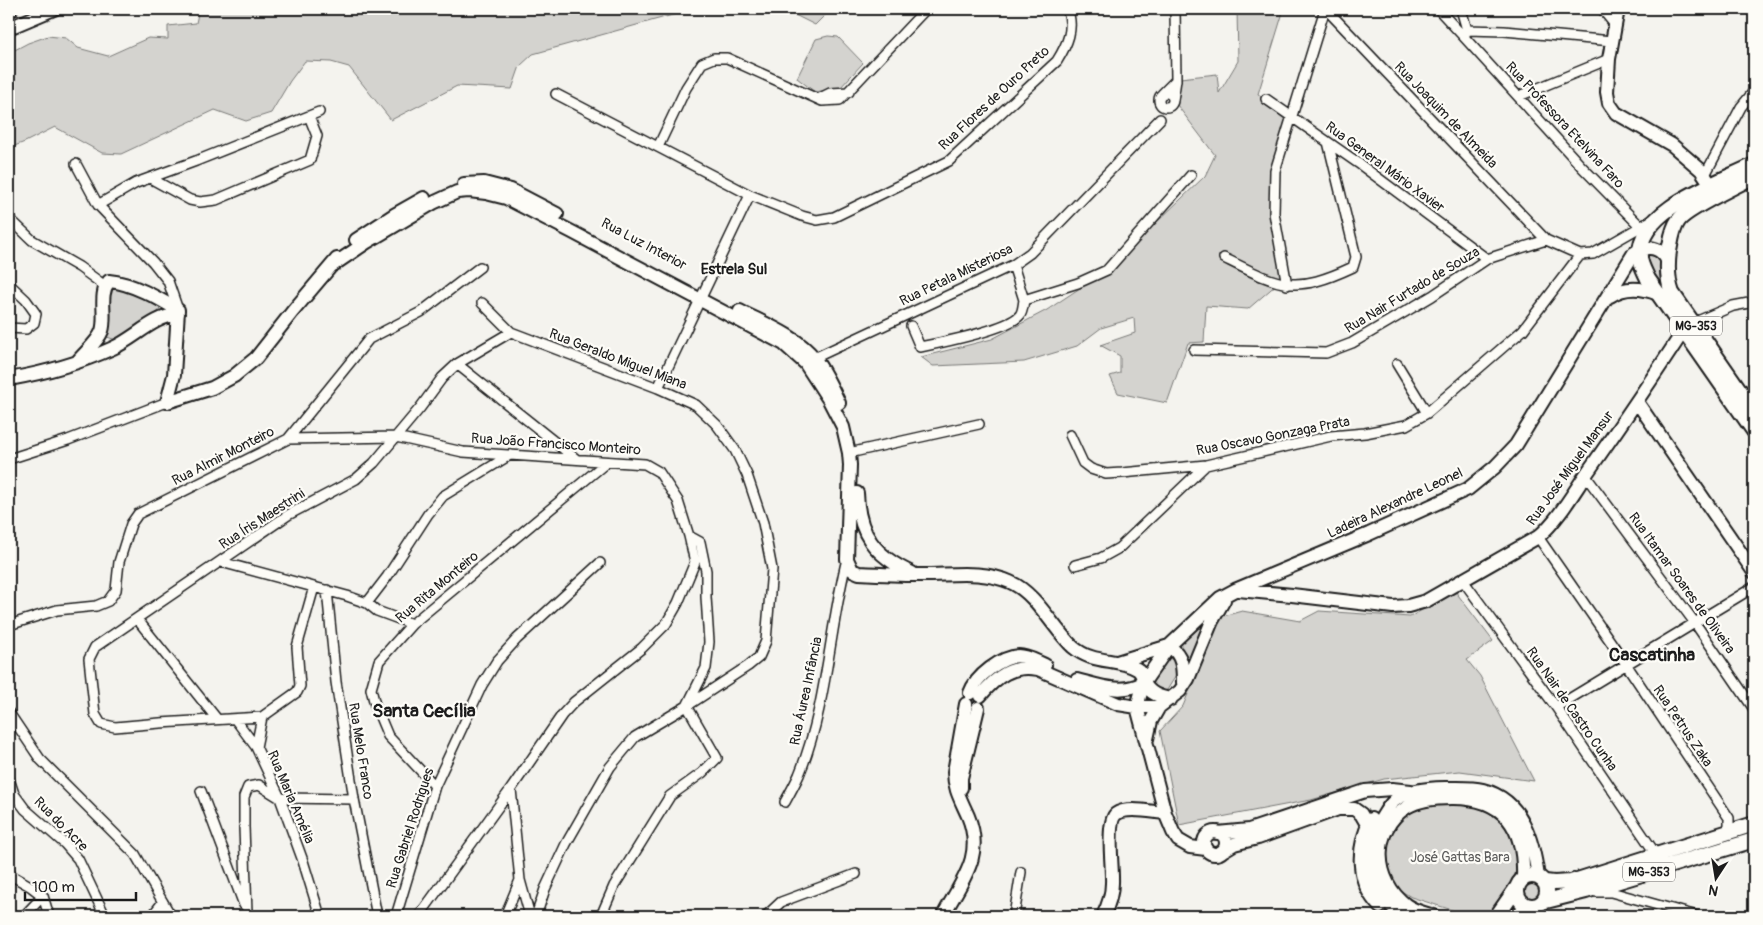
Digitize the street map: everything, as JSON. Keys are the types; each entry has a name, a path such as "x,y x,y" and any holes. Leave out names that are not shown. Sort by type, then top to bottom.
{"main road":[{"path":"1640,249 1643,229 1669,208 1691,196 1708,180 1754,164"},
{"name":"MG-353","path":"1754,176 1692,210 1678,221 1673,232 1668,257 1668,275 1672,293 1689,326 1695,345 1754,431"},
{"path":"1668,257 1667,248 1670,229 1674,221 1683,210 1709,194 1711,190 1708,180"},
{"name":"MG-353","path":"1640,249 1641,263 1658,294 1689,326 1754,411"},
{"name":"MG-353","path":"1520,883 1533,876 1554,884 1571,882 1754,824"},
{"name":"MG-353","path":"1517,916 1536,904 1586,891 1754,840"},
{"path":"1520,883 1520,899 1523,902 1536,904 1547,895 1547,886 1541,879"},
{"path":"1497,916 1520,883"}],"street":[{"path":"9,28 54,9"},
{"path":"658,147 683,95 702,63 714,58 727,58 818,99 840,100 926,9"},
{"name":"Rua Flores de Ouro Preto","path":"556,94 750,195 802,216 825,220 950,161 1057,61 1066,47 1070,31 1070,16 1067,9"},
{"path":"1173,102 1176,80 1175,9"},
{"path":"1287,285 1274,212 1275,171 1326,9"},
{"name":"Rua Joaquim de Almeida","path":"1326,9 1546,240"},
{"name":"Rua Professora Etelvina Faro","path":"1438,9 1466,34 1582,167 1643,229"},
{"name":"Rua Professora Etelvina Faro","path":"1460,9 1466,34"},
{"path":"1602,9 1615,25"},
{"path":"1618,9 1609,60 1607,92 1609,103 1616,113 1672,146 1708,180 1741,107 1754,91"},
{"path":"1466,34 1504,31 1612,41"},
{"path":"1519,96 1609,60"},
{"path":"1160,119 1160,98 1176,80"},
{"path":"1160,98 1166,93 1170,94 1173,102"},
{"name":"Rua General Mário Xavier","path":"1266,99 1328,142 1487,259"},
{"name":"Rua Petala Misteriosa","path":"810,360 1013,265 1030,253 1160,119 1173,102"},
{"path":"98,206 136,183 196,162 319,112"},
{"path":"150,178 190,200 200,202 216,200 310,160 317,136 309,116"},
{"path":"1224,258 1266,279 1287,285 1309,284 1332,277 1353,266 1356,257 1328,142"},
{"path":"9,459 68,440 167,402 174,375 178,312 168,281 158,268 98,206 76,164"},
{"path":"1024,300 1078,283 1106,270 1191,175"},
{"name":"Rua Luz Interior","path":"167,402 212,388 234,376 256,358 333,265 364,238 433,202 457,192 486,193 506,198 702,296 810,360 840,420 853,453 858,513 862,526 873,547"},
{"path":"658,388 750,195"},
{"path":"9,218 32,240 79,267 105,286"},
{"path":"1546,240 1580,255 1593,254 1643,229"},
{"name":"Rua Nair Furtado de Souza","path":"1194,350 1326,353 1360,338 1432,296 1487,259 1546,240"},
{"path":"1640,249 1646,247 1657,249 1668,257"},
{"name":"Ladeira Alexandre Leonel","path":"1137,707 1144,682 1168,646 1220,598 1468,489 1495,467 1516,445 1634,253 1640,249"},
{"name":"Rua Oscavo Gonzaga Prata","path":"1070,435 1084,463 1091,469 1106,474 1206,465 1331,436 1365,433 1406,425 1427,413 1523,330 1580,255"},
{"path":"911,326 920,347 965,338 1013,321 1020,315 1024,300 1013,265"},
{"name":"Rua Almir Monteiro","path":"9,625 57,610 96,606 108,601 116,590 119,562 131,524 138,514 288,439 369,339 421,312 480,267"},
{"path":"123,343 111,344 104,341 102,331 105,286 109,281 118,282 164,301 178,312"},
{"path":"9,284 26,300 36,314 34,323 26,329 9,328"},
{"path":"1608,298 1618,291 1625,289 1642,289 1658,294"},
{"path":"162,318 164,301"},
{"path":"1689,326 1733,306 1754,302"},
{"name":"Rua Geraldo Miguel Miana","path":"482,303 512,332 658,388 696,405 717,425 735,450 747,475 763,523 772,569 766,641 759,657 687,706 636,737 610,767 566,844 545,889 536,916"},
{"path":"9,379 77,362 123,343 162,318 178,312"},
{"name":"Rua José Miguel Mansur","path":"1232,592 1292,595 1393,607 1408,606 1426,601 1538,537 1545,532 1560,512 1689,326"},
{"path":"77,362 102,331"},
{"name":"Rua Íris Maestrini","path":"217,719 115,727 101,724 95,714 89,659 95,647 288,515 356,479 374,463 442,378 457,364 512,332"},
{"path":"1672,348 1684,343 1695,345"},
{"path":"457,364 576,460"},
{"path":"1397,364 1427,413"},
{"path":"1637,402 1754,572"},
{"path":"853,453 979,424"},
{"name":"Rua João Francisco Monteiro","path":"288,439 396,437 463,452 646,464 659,472 678,501 689,536 694,562 678,603 666,624 642,648 574,702 562,715 512,789 419,916"},
{"name":"Rua Luz Interior","path":"847,557 850,465 853,453"},
{"path":"367,603 387,577 428,514 444,496 510,455"},
{"name":"Rua Rita Monteiro","path":"435,786 388,736 375,705 371,689 379,661 412,624 607,462"},
{"path":"1075,564 1101,558 1119,548 1206,465"},
{"name":"Rua Itamar Soares de Oliveira","path":"1585,475 1695,623 1754,709"},
{"path":"601,916 614,886 670,796 702,772 716,758 687,706 706,668 709,642 706,571 700,542 689,536"},
{"name":"Rua Petrus Zaka","path":"1538,537 1729,818 1727,833"},
{"path":"917,575 865,543 853,547 847,557 852,570 864,573 917,575 985,574 1012,583 1026,592 1074,647 1096,659 1117,662 1138,670 1144,682 1154,694 1171,699"},
{"path":"841,582 864,573 876,561 876,552 873,547"},
{"name":"Rua Áurea Infância","path":"786,802 799,775 818,712 847,557"},
{"path":"220,562 327,590 367,603 377,611 412,624"},
{"name":"Rua Gabriel Rodrigues","path":"396,916 435,786 482,685 497,661 517,639 600,563"},
{"name":"Rua Nair de Castro Cunha","path":"1462,580 1556,707 1657,856"},
{"path":"137,619 217,719 262,717 297,692 300,686 297,647 314,587"},
{"path":"1556,707 1754,587"},
{"name":"Rua Melo Franco","path":"327,590 336,682 354,798 377,916"},
{"path":"1147,739 1151,721 1159,707 1171,699 1183,686 1212,621 1232,592"},
{"path":"1117,662 1168,646 1179,655 1183,665 1183,686"},
{"path":"943,915 969,870 973,859 974,843 972,828 955,787 954,772 973,700 973,686 985,672 1009,658 1018,656 1035,660 1072,678 1112,689 1132,688 1144,682"},
{"path":"973,700 1003,674 1019,668 1038,669 1118,704 1142,725"},
{"path":"1118,704 1137,707 1159,707"},
{"path":"1137,707 1147,739 1165,814 1178,840 1190,847 1215,854 1234,844 1258,838 1338,809 1346,808 1354,809 1361,814 1368,826"},
{"path":"9,732 10,716"},
{"path":"10,716 40,759 135,854 171,916"},
{"name":"Rua Maria Amélia","path":"262,717 256,747 280,798 303,861 320,916"},
{"path":"235,719 256,747"},
{"name":"Rua do Acre","path":"9,780 14,794 25,809 78,858 104,916"},
{"path":"248,914 244,797 248,787 259,785 280,798 354,798"},
{"path":"1178,840 1249,830 1365,792 1392,789 1414,791 1442,788 1482,790 1506,801 1521,819 1534,848 1541,879"},
{"path":"512,789 520,880 530,916"},
{"path":"201,791 248,914"},
{"path":"1392,916 1377,903 1364,883 1360,862 1364,835 1380,808 1414,791"},
{"path":"1434,916 1413,909 1396,896 1387,883 1381,866 1382,840 1389,825 1400,812 1418,801 1464,798 1479,801 1499,811 1513,825 1519,836 1524,860 1520,883"},
{"path":"1393,801 1384,813 1375,832 1370,852 1370,865 1374,884 1386,902 1394,910 1406,916"},
{"path":"1103,916 1111,895 1110,827 1113,817 1117,813 1132,810 1165,814"},
{"path":"1206,850 1204,843 1213,834"},
{"path":"1213,834 1225,839 1224,850"},
{"path":"1014,916 1021,872"},
{"path":"9,874 43,896 49,916"},
{"path":"766,916 781,902 856,874"},
{"path":"505,916 520,880"},
{"path":"1586,891 1611,892 1698,916"},
{"path":"24,916 43,896"},
{"path":"152,916 163,902"},
{"path":"389,916 400,903"}],"green space":[{"path":"199,9 694,9 533,54 520,66 512,89 457,86 391,120 349,67 331,62 305,61 290,81 271,113 246,121 215,110 121,154 102,153 55,127 9,148 9,53 28,43 48,36 66,38 78,48 108,56 148,38 168,39 168,26 196,23"},
{"path":"783,9 831,9 815,25"},
{"path":"1237,9 1284,9 1258,94 1293,117 1283,146 1274,213 1285,277 1248,309 1206,306 1204,342 1188,343 1167,403 1118,393 1110,376 1120,373 1120,356 1100,345 1135,333 1134,318 1101,328 1077,346 1024,362 933,366 921,357 992,339 1047,310 1107,270 1205,176 1215,155 1177,105 1180,78 1217,74 1219,93 1238,61"},
{"path":"828,36 838,37 863,63 840,88 815,92 797,78 816,39"},
{"path":"1645,252 1659,256 1679,312 1648,269"},
{"path":"108,286 133,291 159,305 159,311 120,339 107,337"},
{"path":"1455,591 1493,641 1467,660 1480,676 1534,781 1460,771 1384,779 1311,800 1179,825 1160,731 1183,706 1220,617 1242,611 1300,621 1319,611 1410,617"},
{"path":"1211,612 1188,665 1175,648"},
{"path":"1168,658 1175,660 1177,674 1167,690 1163,692 1152,686 1152,681"},
{"name":"José Gattas Bara","path":"1448,803 1472,805 1495,817 1510,834 1514,844 1517,866 1514,877 1489,916 1471,916 1411,897 1398,889 1388,875 1385,863 1389,835 1402,817 1421,807"},
{"path":"1531,881 1541,888 1542,892 1535,902 1531,903 1521,896 1520,892 1527,882"}],"district":[{"name":"Estrela Sul","path":"734,269"},
{"name":"Cascatinha","path":"1652,655"},
{"name":"Santa Cecília","path":"424,711"}]}
